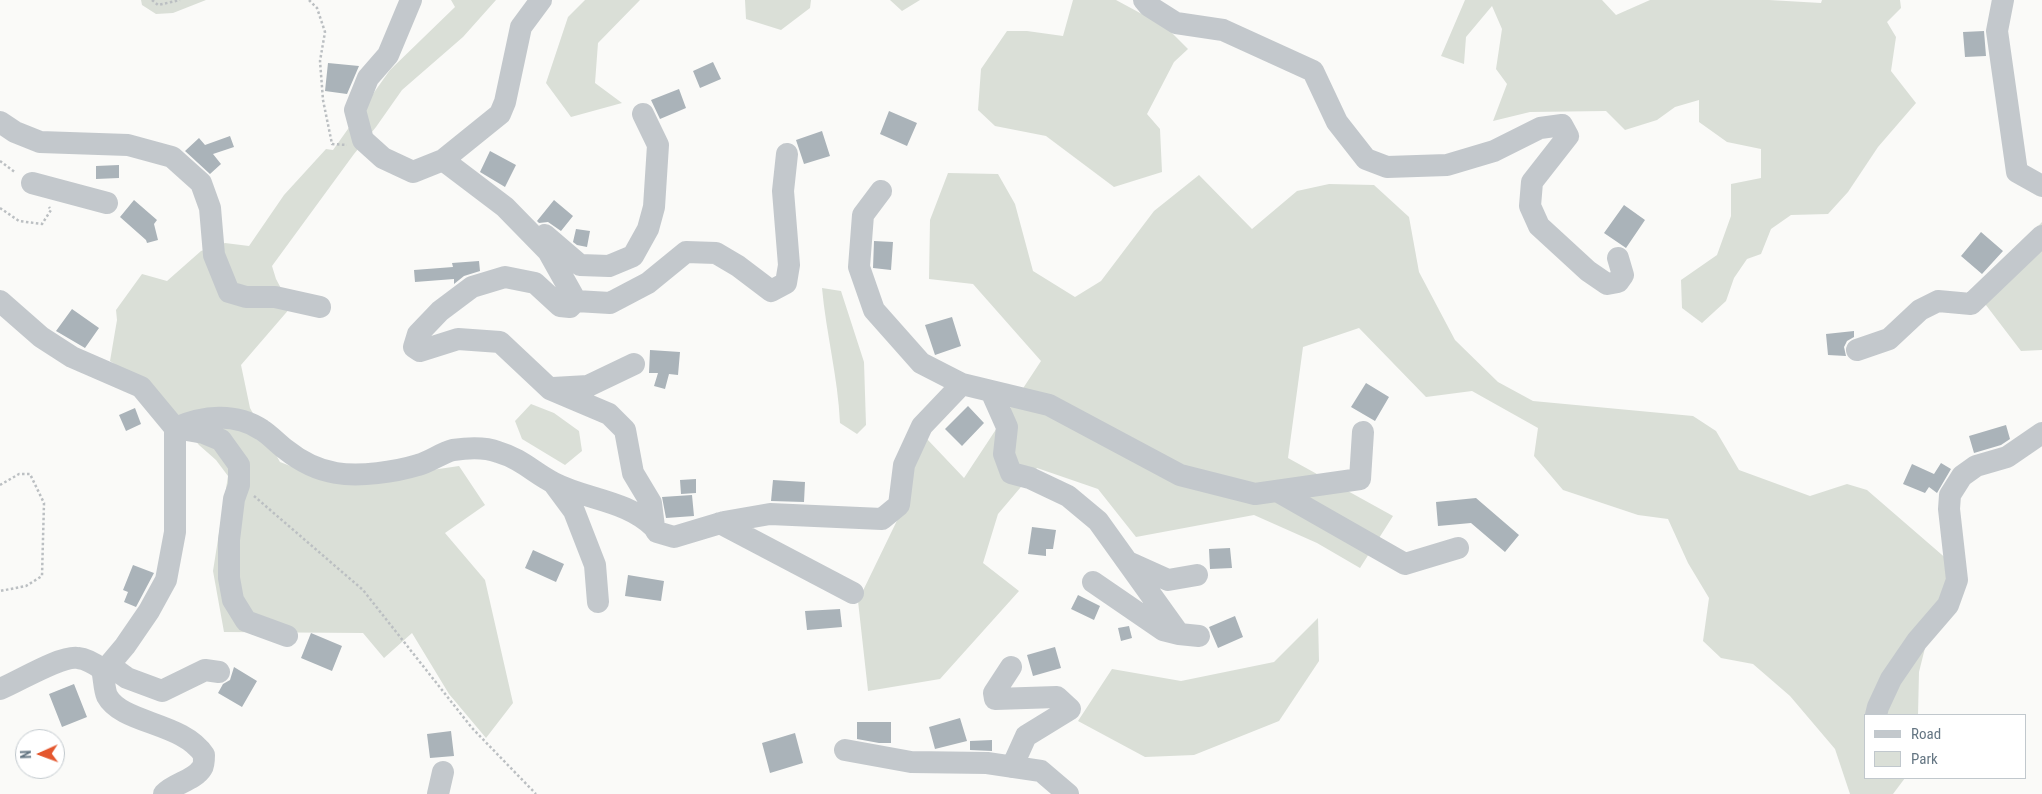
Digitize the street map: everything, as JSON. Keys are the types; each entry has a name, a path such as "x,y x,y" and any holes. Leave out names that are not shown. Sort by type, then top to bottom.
{"street":[{"path":"411,0 388,55 368,78 355,110 363,140 383,158 413,172 443,160 500,114 505,102 521,27 542,0"},
{"path":"1144,0 1149,6 1176,23 1223,30 1313,71 1338,122 1366,159 1388,167 1447,165 1494,151 1540,128 1562,125 1568,136 1532,182 1530,206 1539,226 1588,271 1608,284 1618,282 1623,275 1618,258"},
{"path":"2003,0 1997,31 2018,172 2042,186"},
{"path":"505,207 519,213 580,265 609,266 632,256 648,229 654,207 658,145 644,114"},
{"path":"0,122 15,132 40,142 128,145 172,157 201,183 210,208 214,255 229,292 246,297 275,297 320,307"},
{"path":"654,527 651,503 633,473 625,430 609,414 550,388 500,342 458,339 420,352 414,347 418,334 440,310 472,287 504,277 535,283 560,306 570,307 576,302 610,304 648,282 686,252 716,253 738,266 771,291 786,283 789,265 783,191 787,154"},
{"path":"443,160 505,207 548,251 576,302"},
{"path":"32,183 107,203"},
{"path":"881,192 863,215 858,267 874,310 920,363 962,384 1049,405 1180,475 1254,494 1360,479 1363,432"},
{"path":"1857,350 1889,339 1920,310 1938,301 1971,304 2042,236"},
{"path":"0,301 41,337 72,357 141,387 175,428 174,532 166,580 145,618 106,667 108,696 123,711 177,732 197,745 204,755 202,768 190,778 170,788 164,794"},
{"path":"550,388 588,386 634,364"},
{"path":"175,428 196,419 219,417 245,420 262,430 300,460 318,469 338,474 385,473 419,465 452,450 496,451 520,460 554,484 626,508 654,527 657,532 674,537 720,523 770,514 882,519 899,505 904,465 922,426 962,384"},
{"path":"991,391 1008,427 1004,454 1011,473 1030,478 1068,496 1098,520 1127,561 1189,635 1163,630 1093,582"},
{"path":"175,428 204,433 220,440 239,465 239,485 234,500 229,540 229,578 233,600 246,621 286,636"},
{"path":"1876,714 1891,680 1917,641 1948,605 1957,580 1949,509 1950,496 1962,476 1976,466 2007,457 2042,433"},
{"path":"554,484 574,511 595,565 598,602"},
{"path":"1277,491 1405,564 1458,548"},
{"path":"720,523 853,593"},
{"path":"1127,561 1168,580 1197,575"},
{"path":"0,690 54,662 77,657 162,691 205,670 219,672"},
{"path":"1011,667 994,692 995,699 1057,697 1070,709 1026,736 1012,767"},
{"path":"845,750 911,762 987,763 1041,771 1068,794"},
{"path":"438,794 443,772"}],"path":[{"path":"152,0 158,5 180,0"},
{"path":"310,0 316,8 325,32 320,61 324,100 332,144 370,146"},
{"path":"0,485 19,474 30,474 44,502 42,576 26,586 0,591"},
{"path":"239,485 363,590 472,728 536,794"}],"green space":[{"path":"141,0 206,0 173,13 156,14 142,5"},
{"path":"451,0 496,0 463,37 402,90 272,266 276,279 291,307 241,365 250,408 280,462 337,484 459,466 485,505 445,533 485,580 513,703 486,738 449,694 412,633 384,658 363,633 224,632 213,571 228,476 216,460 199,445 146,384 110,361 117,320 116,310 142,274 167,281 201,251 225,243 249,246 284,195 326,149 333,150 390,70 455,7"},
{"path":"585,0 640,0 598,43 595,83 622,103 571,117 546,83 568,17"},
{"path":"745,0 811,0 810,8 781,30 746,19"},
{"path":"890,0 920,0 902,11"},
{"path":"1073,0 1116,0 1166,27 1188,49 1174,62 1147,114 1160,129 1162,172 1114,187 1046,136 995,126 978,110 981,69 1007,31 1027,31 1063,36"},
{"path":"1465,0 1602,0 1616,15 1650,0 1769,0 1821,3 1822,0 1900,0 1901,8 1887,22 1896,37 1891,71 1916,103 1878,147 1848,192 1828,214 1791,215 1771,229 1761,254 1747,259 1734,278 1726,301 1702,323 1682,308 1681,280 1717,255 1731,216 1731,184 1761,178 1761,149 1727,142 1699,122 1699,100 1675,107 1657,120 1625,130 1606,111 1530,112 1493,121 1507,84 1496,69 1502,29 1492,6 1466,37 1464,64 1441,56"},
{"path":"948,173 998,174 1015,204 1033,271 1075,297 1101,281 1154,211 1199,175 1252,229 1297,191 1329,184 1374,185 1409,217 1419,272 1455,340 1498,382 1533,401 1693,416 1716,431 1739,470 1810,496 1847,484 1867,490 1956,567 1933,616 1919,672 1918,714 1864,714 1864,779 1904,779 1893,794 1850,794 1835,749 1790,696 1753,664 1721,658 1703,641 1709,598 1688,563 1668,519 1638,515 1563,490 1534,456 1538,428 1472,391 1426,397 1359,328 1303,347 1288,458 1393,516 1360,568 1317,543 1254,515 1136,537 1098,489 1037,468 998,514 983,563 1019,591 940,679 868,691 858,601 906,502 909,476 927,439 964,478 1041,361 973,284 929,279 930,220"},
{"path":"2042,222 2042,350 2021,351 1976,292"},
{"path":"822,288 841,291 864,362 866,425 857,434 840,423 837,389"},
{"path":"531,404 554,413 579,431 582,451 565,465 522,439 515,421"},
{"path":"1318,618 1319,661 1279,721 1194,755 1145,757 1078,721 1112,669 1181,681 1274,662"}],"building":[{"path":"1984,31 1986,56 1965,57 1963,32"},
{"path":"713,62 721,79 700,88 693,71"},
{"path":"328,63 359,66 347,94 325,91"},
{"path":"679,89 686,108 660,119 651,100"},
{"path":"889,111 917,123 907,146 880,134"},
{"path":"822,131 830,156 804,164 796,140"},
{"path":"230,136 234,147 213,154 221,164 210,174 185,151 199,138 205,145"},
{"path":"490,151 516,165 505,187 480,172"},
{"path":"119,165 119,178 96,179 96,166"},
{"path":"134,200 157,220 154,224 158,240 147,243 120,217"},
{"path":"554,200 573,216 561,231 548,222 539,223 537,221"},
{"path":"1624,205 1645,220 1626,248 1604,233"},
{"path":"576,229 590,231 587,247 573,242"},
{"path":"1981,232 2003,251 1982,274 1961,256"},
{"path":"874,241 893,242 891,270 873,268"},
{"path":"479,261 480,271 464,276 454,284 454,279 415,282 414,270 453,267 452,263"},
{"path":"72,309 99,328 85,348 56,331"},
{"path":"952,317 961,346 935,355 925,325"},
{"path":"1854,331 1854,337 1847,341 1844,347 1846,356 1828,355 1826,334"},
{"path":"650,350 680,352 678,375 669,374 665,389 654,386 658,373 649,373"},
{"path":"1366,383 1389,397 1375,421 1351,407"},
{"path":"968,406 984,423 962,446 945,429"},
{"path":"135,408 141,424 126,431 119,415"},
{"path":"2006,425 2010,439 2001,445 1974,453 1969,436"},
{"path":"1941,463 1951,469 1937,493 1929,487 1925,493 1903,484 1912,464 1934,474"},
{"path":"696,479 696,493 681,494 680,480"},
{"path":"773,480 805,482 804,502 771,501"},
{"path":"692,495 694,516 666,518 662,497"},
{"path":"1476,498 1519,535 1505,552 1471,523 1438,526 1436,502"},
{"path":"1032,527 1056,530 1053,549 1046,549 1046,556 1028,554"},
{"path":"1230,548 1232,568 1210,569 1209,549"},
{"path":"533,550 564,564 556,582 525,568"},
{"path":"133,565 154,573 136,607 124,602 128,592 123,590"},
{"path":"628,575 664,581 661,601 625,596"},
{"path":"1078,595 1100,606 1094,620 1071,609"},
{"path":"840,609 842,627 807,630 805,611"},
{"path":"1235,616 1243,637 1218,648 1209,627"},
{"path":"1129,626 1132,638 1121,641 1118,628"},
{"path":"311,633 342,646 332,671 301,658"},
{"path":"1055,647 1061,668 1033,676 1027,655"},
{"path":"234,667 257,681 242,707 218,693 223,684 230,680"},
{"path":"74,684 87,717 62,727 49,694"},
{"path":"960,718 967,741 935,749 929,727"},
{"path":"857,722 891,722 891,743 857,739"},
{"path":"451,731 454,756 430,758 427,734"},
{"path":"795,733 803,763 770,773 762,743"},
{"path":"992,740 992,751 970,750 970,741"}]}
